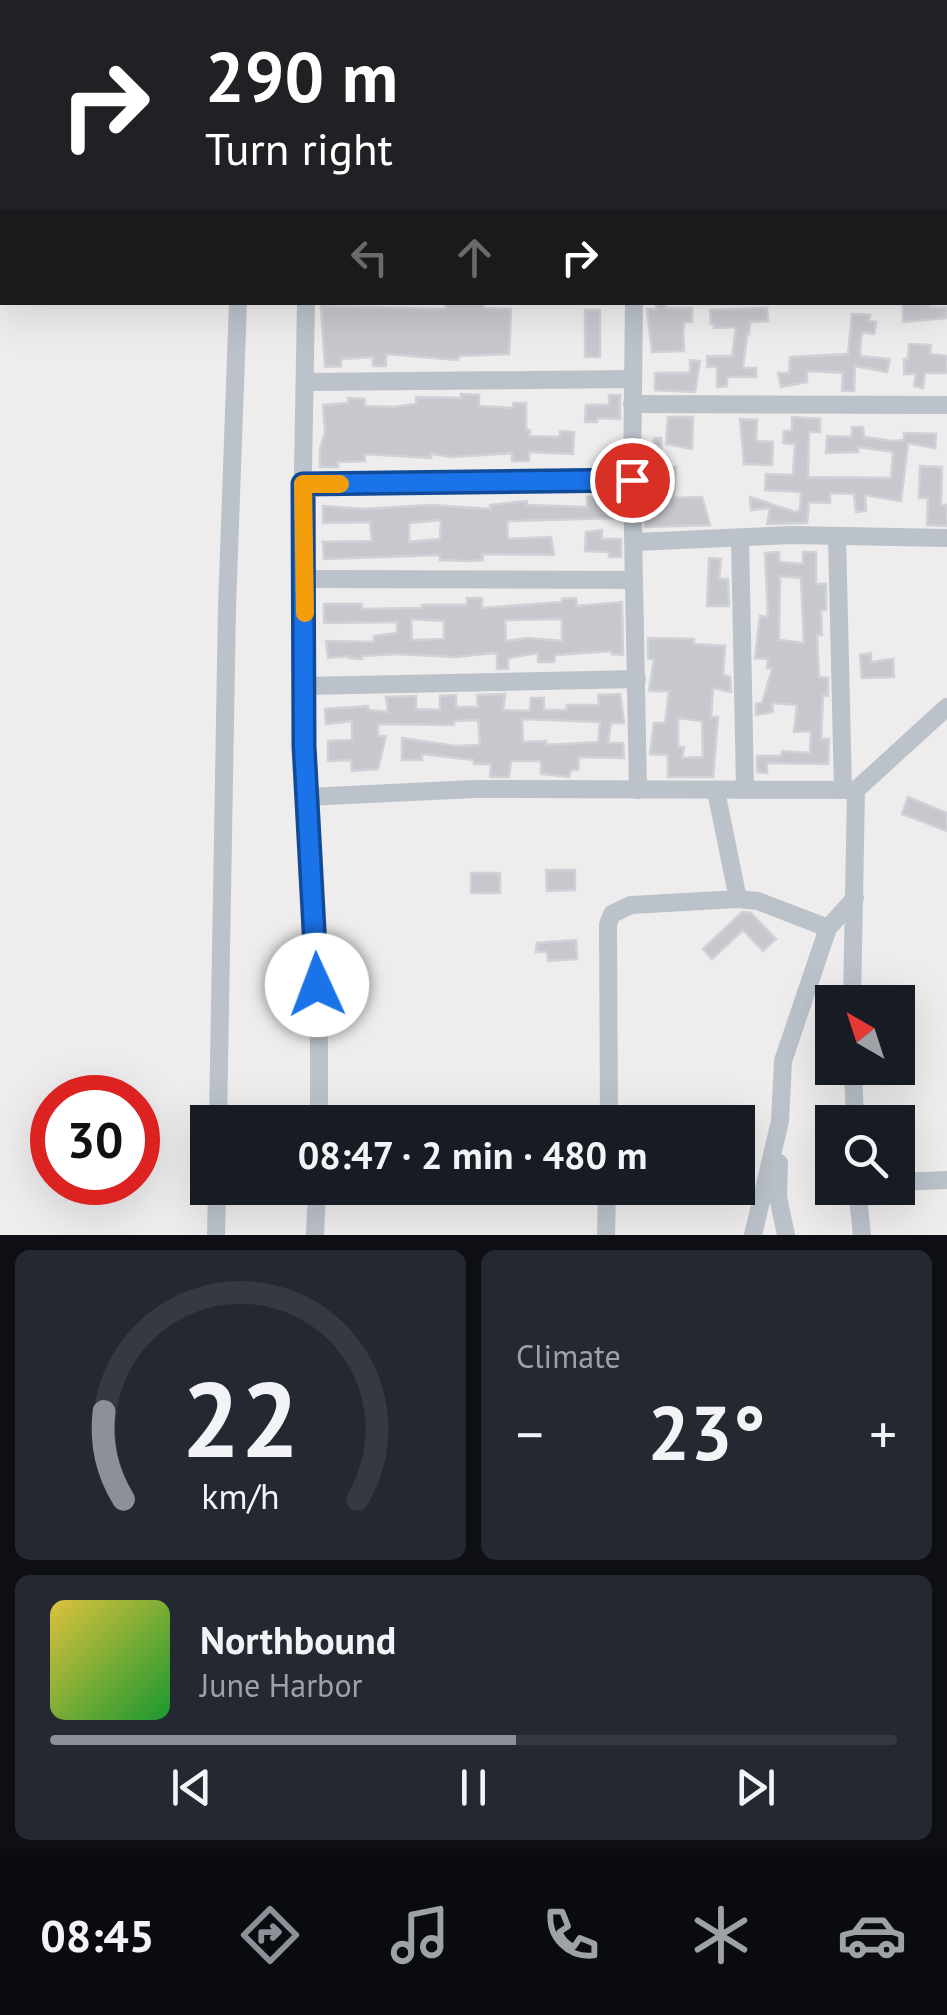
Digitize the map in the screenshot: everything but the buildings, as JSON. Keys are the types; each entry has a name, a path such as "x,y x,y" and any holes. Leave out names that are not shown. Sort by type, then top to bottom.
{"street":[{"path":"218,1105 227,626 238,305"},
{"path":"306,305 304,686 318,1105"},
{"path":"634,305 632,480 638,790"},
{"path":"305,382 633,379"},
{"path":"632,404 947,405"},
{"path":"303,484 632,480"},
{"path":"636,542 838,536 947,538"},
{"path":"838,536 855,898 852,985"},
{"path":"740,538 745,788"},
{"path":"305,579 634,580"},
{"path":"304,686 637,679"},
{"path":"307,797 474,790 849,790 947,707"},
{"path":"716,790 738,898"},
{"path":"610,1105 608,924 612,914 631,905 738,898 758,901 828,928"},
{"path":"786,1235 778,1197 776,1138 783,1061 828,928 855,898"},
{"path":"753,1235 776,1138"},
{"path":"915,1181 947,1180"},
{"path":"216,1235 217,1205"},
{"path":"315,1235 316,1205"},
{"path":"606,1235 607,1205"},
{"path":"859,1205 862,1235"}],"slow traffic":[{"path":"305,613 303,484 340,484"}],"route":[{"path":"317,985 304,746 303,484 632,480"}]}
